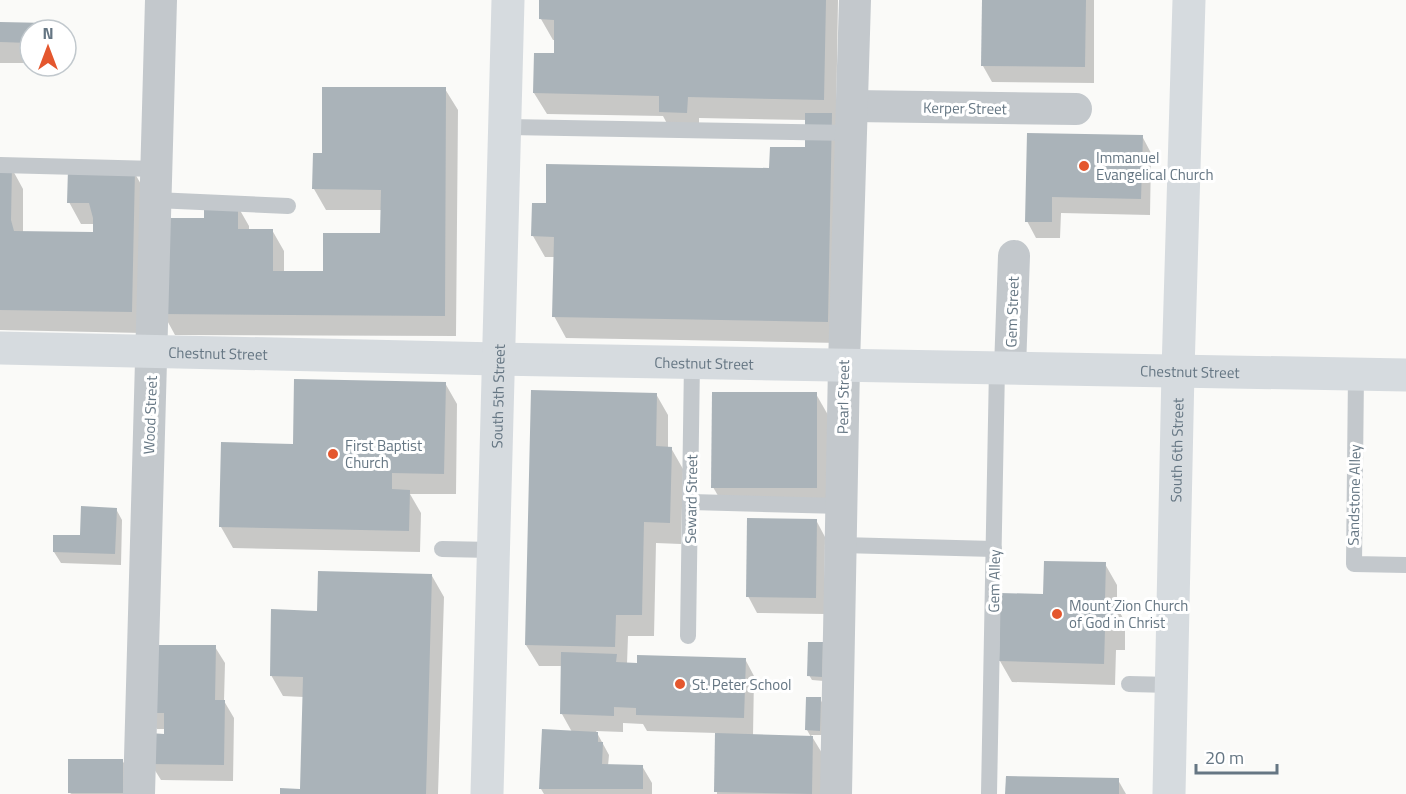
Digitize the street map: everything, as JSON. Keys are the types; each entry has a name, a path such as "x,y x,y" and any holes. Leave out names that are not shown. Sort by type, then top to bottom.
{"street":[{"name":"Wood Street","path":"139,794 161,0"},
{"name":"South 5th Street","path":"487,794 508,0"},
{"name":"Pearl Street","path":"836,794 844,365 855,0"},
{"name":"South 6th Street","path":"1169,794 1189,0"},
{"name":"Kerper Street","path":"852,120 1076,109"},
{"name":"Gem Street","path":"1003,368 1014,256"},
{"name":"Chestnut Street","path":"0,348 1406,375"}],"lane":[{"path":"504,127 852,120"},
{"path":"0,165 156,170"},
{"path":"155,200 288,206"},
{"name":"Seward Street","path":"688,636 692,362"},
{"name":"Gem Alley","path":"989,794 994,549 1003,368"},
{"name":"Sandstone Alley","path":"1356,374 1354,564 1406,565"},
{"path":"691,502 842,506"},
{"path":"840,545 994,549"},
{"path":"442,549 493,550"},
{"path":"1129,684 1171,685"}],"building":[{"path":"539,0 826,0 824,100 688,97 687,113 659,112 659,96 533,93 534,53 554,53 554,20 539,19"},
{"path":"982,0 1086,0 1085,67 981,66"},
{"path":"0,22 18,22 18,43 0,42"},
{"path":"322,87 446,87 445,316 162,314 162,218 204,218 204,203 238,204 238,229 273,229 273,271 323,271 323,233 380,233 381,190 312,189 313,153 322,153"},
{"path":"805,113 832,113 828,322 552,317 554,237 531,236 532,203 546,203 546,164 769,168 770,147 805,147"},
{"name":"Immanuel Evangelical Church","path":"1027,133 1143,135 1141,199 1052,197 1052,222 1025,222"},
{"path":"0,161 12,166 11,220 14,231 93,232 93,218 89,203 67,203 68,169 135,170 132,312 0,310"},
{"name":"First Baptist Church","path":"294,379 446,382 444,474 392,473 392,489 410,490 409,531 219,527 221,442 293,444"},
{"path":"531,390 657,393 656,446 672,447 670,523 644,522 642,615 616,615 615,647 525,645"},
{"path":"712,392 817,392 817,488 711,488"},
{"path":"81,506 117,508 115,554 53,552 53,535 80,535"},
{"path":"747,518 817,519 816,598 746,597"},
{"name":"Mount Zion Church of God in Christ","path":"1044,561 1106,562 1105,599 1114,599 1113,629 1105,629 1104,664 999,661 1000,593 1043,594"},
{"path":"318,571 432,574 426,794 280,794 280,788 300,789 303,677 270,676 271,609 317,611"},
{"path":"808,642 823,642 822,677 807,676"},
{"path":"147,645 216,645 215,700 225,700 224,765 150,764 150,733 164,734 164,713 146,713"},
{"path":"561,652 617,654 616,662 637,663 637,655 746,658 744,718 636,715 636,708 614,707 614,716 560,714"},
{"path":"806,697 821,697 820,731 805,730"},
{"path":"542,729 598,732 598,742 603,742 602,764 643,765 643,789 539,789"},
{"path":"715,733 813,736 812,794 714,792"},
{"path":"68,759 123,759 123,793 68,793"},
{"path":"1006,776 1119,778 1119,794 1005,794"}],"place":[{"name":"Immanuel Evangelical Church","path":"1084,166"},
{"name":"First Baptist Church","path":"333,454"},
{"name":"Mount Zion Church of God in Christ","path":"1057,614"},
{"name":"St. Peter School","path":"680,684"}]}
